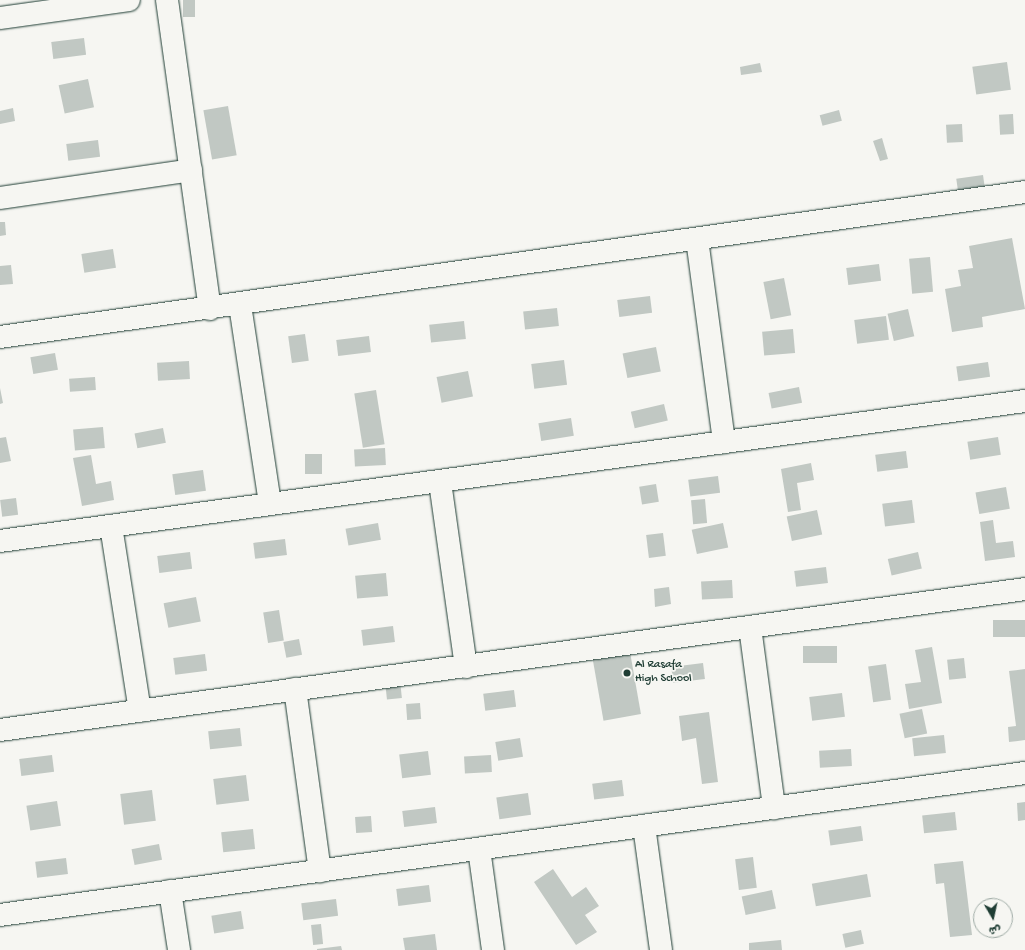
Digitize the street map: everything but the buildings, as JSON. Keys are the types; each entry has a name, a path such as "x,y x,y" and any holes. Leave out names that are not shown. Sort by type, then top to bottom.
{"street":[{"path":"0,18 129,0"},
{"path":"167,0 210,309"},
{"path":"0,198 191,170"},
{"path":"0,337 240,305 1025,192"},
{"path":"697,239 724,442"},
{"path":"240,305 270,504"},
{"path":"0,541 1025,401"},
{"path":"440,482 466,667"},
{"path":"111,526 140,711"},
{"path":"0,730 1025,589"},
{"path":"750,627 774,808"},
{"path":"295,689 320,871"},
{"path":"0,915 1025,773"},
{"path":"644,826 661,950"},
{"path":"479,849 493,950"},
{"path":"170,891 179,950"}],"place":[{"name":"Al Rasafa High School","path":"627,673"}]}
